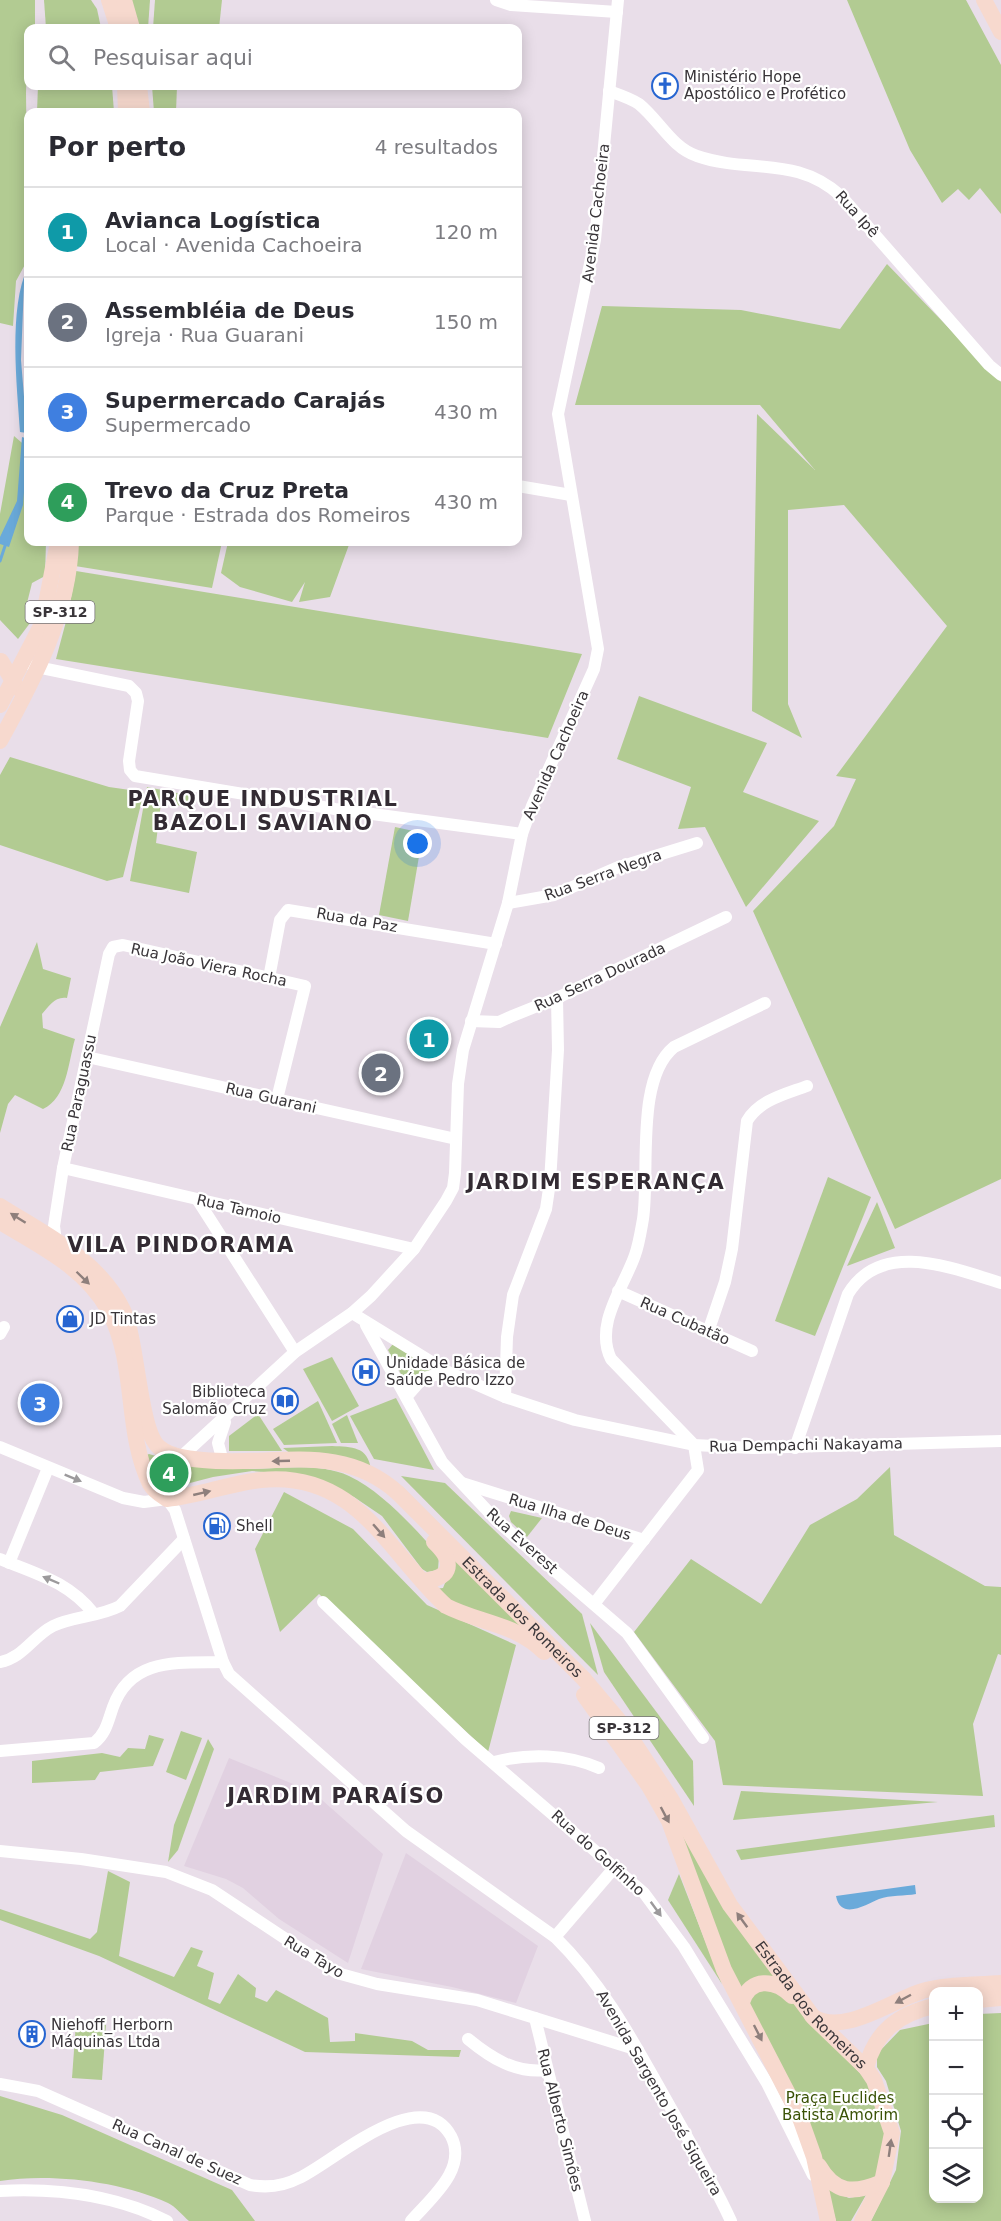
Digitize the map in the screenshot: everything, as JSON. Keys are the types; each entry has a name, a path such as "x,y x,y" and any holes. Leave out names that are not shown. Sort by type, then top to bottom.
{"main road":[{"path":"109,0 117,24"},
{"path":"124,0 131,24"},
{"path":"984,0 1001,32"},
{"path":"125,90 126,108"},
{"path":"139,90 142,108"},
{"name":"SP-312","path":"0,741 18,710 35,640 48,602 57,546"},
{"name":"SP-312","path":"0,705 14,680 30,666 61,606 68,575 71,546"},
{"path":"18,710 19,696 14,680 0,659 26,647 35,640"},
{"name":"Estrada dos Romeiros","path":"0,1206 83,1260 102,1278 117,1298 132,1334 152,1440 165,1452 182,1457 223,1462 324,1461 359,1467 387,1483 583,1678 621,1723 671,1799 730,1905 814,2018 866,2068 874,2080 892,2133 882,2182 862,2221"},
{"path":"0,1222 65,1262 88,1282 108,1310 123,1349 146,1473 151,1486 167,1499"},
{"path":"324,1461 367,1481 383,1492 445,1552 449,1561 448,1569 441,1577 423,1581"},
{"name":"Estrada dos Romeiros","path":"167,1499 261,1480 308,1484 336,1495 361,1510 446,1606 462,1615 516,1630 527,1637 581,1691 649,1786 669,1821 715,1948 799,2115 814,2157 828,2221"},
{"path":"741,2002 745,1991 753,1985 774,1983 785,1989 814,2018 843,2020 867,2017 912,1994 929,1989 1001,1983"},
{"path":"983,2000 1001,1998"},
{"path":"866,2068 869,2054 876,2040 895,2020 929,2007"},
{"path":"867,2017 868,2027 876,2040"},
{"path":"814,2157 826,2178 834,2186 857,2190 882,2182"}],"street":[{"path":"496,0 511,5 618,6"},
{"name":"Avenida Cachoeira","path":"182,1457 295,1352 352,1314 414,1250 453,1188 458,1084 471,1021 508,903 522,834 532,806 594,669 598,649 560,428 560,399 589,280 595,240 618,6"},
{"name":"Rua Ipê","path":"609,91 638,103 681,147 696,156 794,170 825,182 841,196 989,365 1001,375"},
{"path":"522,487 571,495"},
{"path":"0,659 129,686 136,693 138,701 129,761 130,770 135,776 335,809 522,834"},
{"name":"Rua Serra Negra","path":"508,903 554,895 616,868 697,843"},
{"name":"Rua da Paz","path":"269,978 280,920 288,910 496,944"},
{"name":"Rua Serra Dourada","path":"471,1021 499,1022 557,998 726,917"},
{"name":"Rua João Viera Rocha","path":"113,947 123,945 305,986 277,1099"},
{"name":"Rua Paraguassu","path":"56,1241 54,1226 63,1168 109,954 113,947"},
{"path":"505,1397 507,1337 513,1295 546,1209 550,1182 558,1050 557,998"},
{"path":"594,1604 698,1470 694,1445 611,1359 606,1342 611,1307 635,1254 643,1217 652,1085 664,1055 674,1047 765,1003"},
{"name":"Rua Guarani","path":"87,1057 456,1139"},
{"path":"708,1332 725,1282 732,1249 747,1121 760,1105 807,1086"},
{"name":"Rua Tamoio","path":"63,1168 414,1250"},
{"path":"197,1199 295,1352"},
{"path":"795,1448 848,1294 856,1281 867,1272 896,1261 917,1261 1001,1283"},
{"name":"Rua Cubatão","path":"618,1291 752,1351"},
{"name":"Rua Dempachi Nakayama","path":"352,1314 365,1324 448,1372 505,1397 575,1420 694,1445 795,1448 1001,1441"},
{"name":"Rua Everest","path":"365,1324 442,1462 497,1521 627,1633 703,1738"},
{"path":"407,1396 423,1378 448,1372"},
{"name":"Avenida Cachoeira","path":"223,1462 218,1443 228,1415"},
{"path":"0,1447 123,1498 144,1502 167,1499"},
{"path":"48,1468 5,1561 67,1587 81,1597 94,1614"},
{"name":"Rua Ilha de Deus","path":"461,1483 644,1540"},
{"name":"Avenida Sargento José Siqueira","path":"167,1499 175,1510 223,1662 241,1687 406,1831 555,1937 605,1996 715,2187 731,2221"},
{"path":"0,1662 18,1656 42,1632 55,1625 109,1612 120,1606 184,1539"},
{"name":"Rua do Golfinho","path":"322,1602 465,1739 644,1893 684,1947 766,2083 822,2192"},
{"path":"0,1751 94,1743 104,1733 118,1694 125,1682 139,1673 156,1666 223,1662"},
{"path":"494,1762 512,1757 542,1755 599,1768"},
{"name":"Rua Tayo","path":"0,1851 166,1872 212,1890 337,1973 377,1983 477,2000 638,2050"},
{"path":"555,1937 615,1867"},
{"name":"Rua Alberto Simões","path":"535,2018 585,2221"},
{"path":"468,2039 503,2063 532,2072 547,2070"},
{"name":"Rua Canal de Suez","path":"0,2084 38,2091 250,2185 262,2187 277,2186 298,2180 378,2128 399,2119 421,2118 433,2121 450,2135 456,2157 452,2171 411,2221"},
{"path":"0,2191 50,2191 105,2197 149,2212 167,2221"}],"shaded area":[{"path":"229,1758 313,1792 383,1854 348,1963 279,1919 243,1888 226,1879 184,1866"},
{"path":"406,1853 538,1946 516,2003 452,1987 361,1969"}],"green space":[{"path":"0,0 35,0 35,24 24,24 26,108 24,108 24,266 16,281 13,326 0,323"},
{"path":"44,0 91,0 97,9 100,24 46,24"},
{"path":"130,0 150,0 148,24 134,24"},
{"path":"155,0 222,0 219,24 153,24"},
{"path":"847,0 966,0 1001,65 1001,214 980,188 969,200 958,189 942,203 910,150"},
{"path":"38,90 112,90 114,108 37,108"},
{"path":"152,90 177,90 176,108 154,108"},
{"path":"887,264 1001,382 1001,1179 895,1229 753,911 834,826 856,779 836,776 947,626 844,505 788,510 788,704 802,738 752,711 757,414 815,470 760,405 575,405 602,306 741,310 840,329"},
{"path":"14,436 24,445 24,546 46,546 45,576 32,583 26,607 36,615 18,639 0,620 0,514"},
{"path":"75,546 221,546 212,588 75,566"},
{"path":"227,546 349,546 330,597 299,602 305,582 292,602 240,587 221,573"},
{"path":"76,571 582,654 548,738 56,659"},
{"path":"639,696 767,743 743,792 819,821 746,907 705,827 678,829 691,787 617,759"},
{"path":"10,757 109,787 144,792 123,877 107,881 0,845 0,775"},
{"path":"147,787 192,796 190,807 161,803 156,843 197,852 189,893 130,881"},
{"path":"395,827 423,833 408,921 379,915"},
{"path":"37,942 43,969 71,978 67,998 56,1000 42,1014 43,1028 75,1039 65,1079 57,1097 43,1109 15,1095 8,1104 0,1133 0,1027"},
{"path":"828,1177 871,1197 815,1336 775,1321"},
{"path":"877,1202 895,1248 847,1266"},
{"path":"393,1344 431,1369 408,1387 388,1350"},
{"path":"332,1357 359,1406 332,1421 303,1369"},
{"path":"396,1398 434,1470 374,1459 350,1416"},
{"path":"318,1401 337,1443 284,1445 273,1429"},
{"path":"258,1414 282,1451 229,1451 229,1436"},
{"path":"347,1415 358,1443 341,1443 332,1424"},
{"path":"332,1446 358,1449 363,1452 371,1470 291,1454 283,1448"},
{"path":"149,1454 173,1461 211,1467 313,1468 349,1476 386,1501 419,1533 439,1555 438,1570 427,1572 422,1569 382,1516 354,1497 305,1475 252,1471 213,1477 167,1489 162,1486 144,1456"},
{"path":"890,1467 894,1535 985,1586 1001,1587 1001,1655 998,1654 973,1724 983,1796 723,1785 715,1741 634,1632 691,1559 761,1604 810,1525 857,1499"},
{"path":"401,1476 445,1483 582,1614 598,1675"},
{"path":"284,1492 353,1529 427,1605 516,1645 488,1752 319,1594 280,1632 255,1549"},
{"path":"511,1511 542,1518 527,1537 511,1522 509,1516"},
{"path":"455,1559 522,1625 520,1628 448,1602 435,1589 443,1588"},
{"path":"590,1623 693,1761 694,1806 604,1672"},
{"path":"181,1731 202,1738 186,1780 166,1772"},
{"path":"149,1735 164,1739 153,1766 100,1772 95,1780 32,1783 32,1761 102,1753 120,1757 128,1748 145,1749"},
{"path":"208,1739 214,1749 178,1850 168,1862 174,1825"},
{"path":"741,1791 938,1802 733,1820"},
{"path":"994,1815 995,1827 741,1860 736,1850"},
{"path":"676,1820 781,1983 742,1991 720,1953"},
{"path":"108,1871 130,1882 119,1956 174,1977 191,1947 203,1951 197,1966 214,1973 208,1999 220,2004 238,1974 256,1988 255,1997 267,2002 276,1990 328,2018 330,2042 355,2041 355,2033 412,2041 428,2050 461,2050 459,2057 305,2052 99,1956 0,1920 0,1909 90,1939 97,1932"},
{"path":"679,1874 722,1984 668,1900"},
{"name":"Praça Euclides Batista Amorim","path":"755,1988 786,1995 872,2086 886,2133 876,2179 856,2187 827,2175 747,1999"},
{"path":"1001,2013 1001,2221 871,2221 896,2170 901,2131 886,2081 877,2067 877,2054 900,2030 929,2024 929,2203 983,2203 983,2014"},
{"path":"76,2023 106,2025 102,2080 72,2078"},
{"path":"0,2096 62,2115 232,2190 255,2221 189,2221 171,2204 149,2195 107,2184 41,2178 0,2181"},
{"path":"827,2189 849,2198 866,2195 851,2221 836,2221"}],"water":[{"path":"24,278 21,360 24,433 20,432 15,347 18,303"},
{"path":"22,437 24,438 23,505 9,547 0,544 0,537 17,501"},
{"path":"162,1468 182,1472 172,1488 158,1485 155,1476"},
{"path":"915,1885 916,1894 883,1898 855,1909 843,1908 836,1896"}],"waterway":[{"path":"0,561 6,543"}],"place":[{"name":"Ministério Hope Apostólico e Profético","path":"665,86"},
{"name":"Avianca Logística","path":"429,1039"},
{"name":"Assembléia de Deus","path":"381,1073"},
{"name":"JD Tintas","path":"70,1319"},
{"name":"Unidade Básica de Saúde Pedro Izzo","path":"366,1372"},
{"name":"Biblioteca Salomão Cruz","path":"285,1401"},
{"name":"Supermercado Carajás","path":"40,1403"},
{"name":"Trevo da Cruz Preta","path":"169,1473"},
{"name":"Shell","path":"217,1526"},
{"name":"Niehoff_Herborn Máquinas Ltda","path":"32,2034"}],"district":[{"name":"PARQUE INDUSTRIAL BAZOLI SAVIANO","path":"263,811"},
{"name":"JARDIM ESPERANÇA","path":"596,1182"},
{"name":"VILA PINDORAMA","path":"181,1245"},
{"name":"JARDIM PARAÍSO","path":"336,1796"}]}
